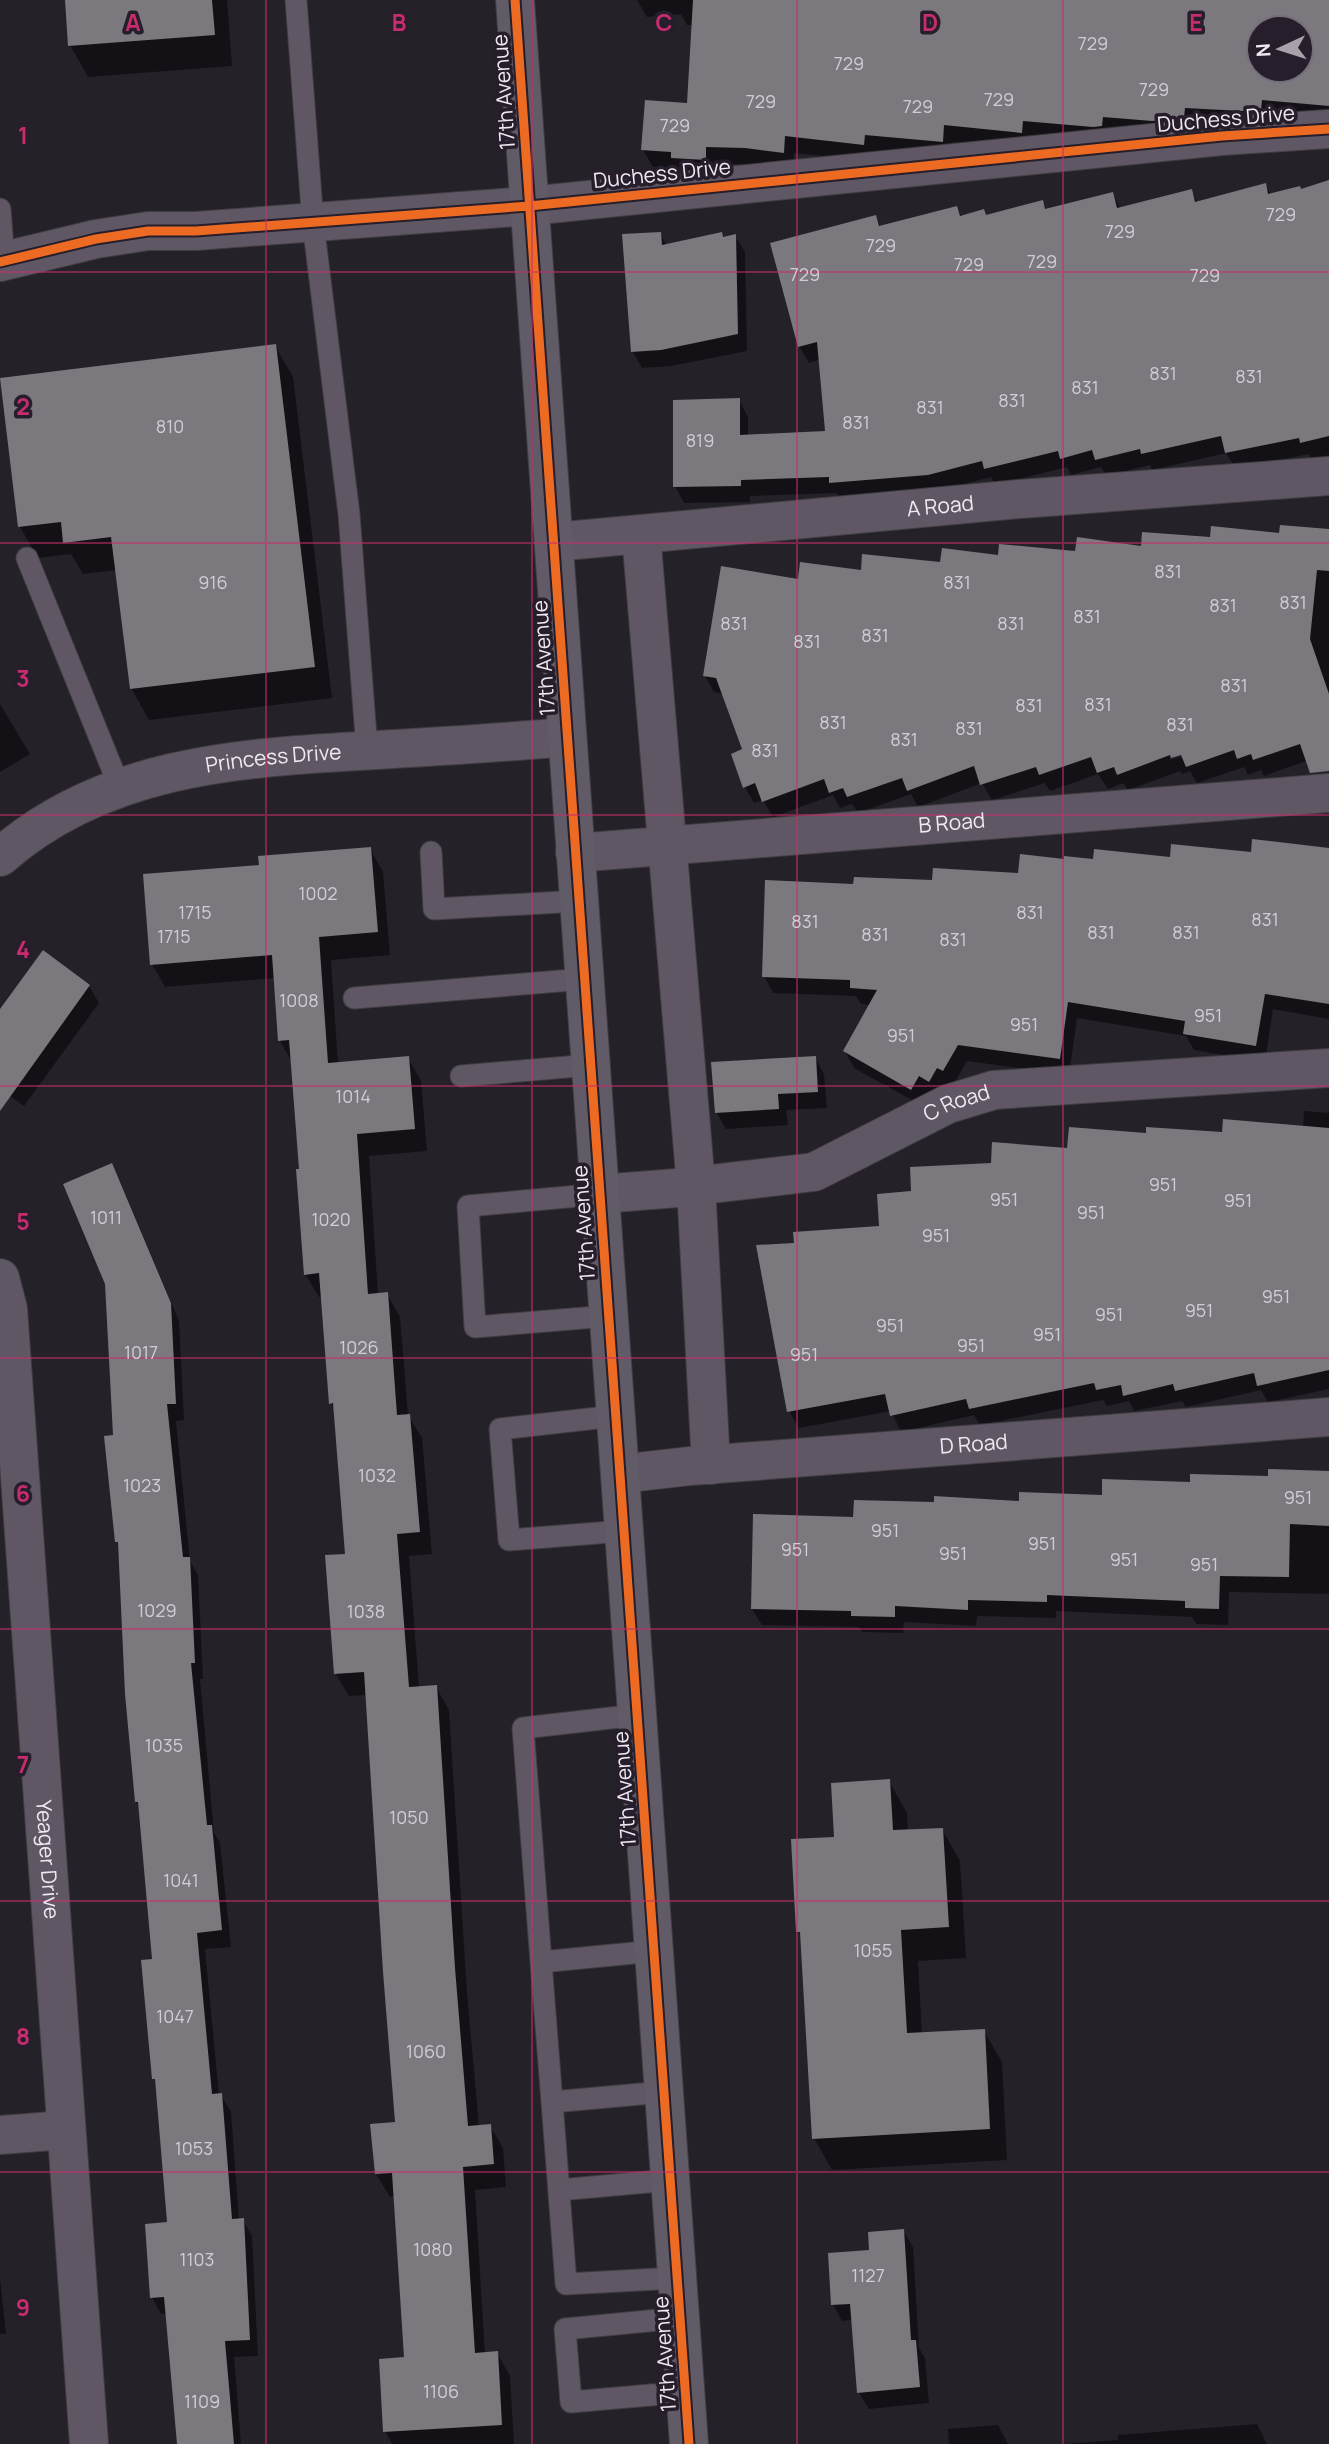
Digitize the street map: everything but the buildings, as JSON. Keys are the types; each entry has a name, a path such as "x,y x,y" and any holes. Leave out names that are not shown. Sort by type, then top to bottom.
{"main road":[{"name":"17th Avenue","path":"515,0 689,2444"}],"street":[{"name":"Duchess Drive","path":"2,262 96,239 148,231 196,231 529,206 1194,139 1329,129"},
{"name":"A Road","path":"554,542 1020,499 1329,476"},
{"path":"641,534 696,1186 711,1465"},
{"name":"Princess Drive","path":"0,857 22,838 63,813 120,788 198,766 261,757 567,737"},
{"name":"B Road","path":"575,853 1329,793"},
{"name":"C Road","path":"600,1194 814,1172 948,1104 994,1090 1329,1068"},
{"name":"Yeager Drive","path":"0,1278 8,1308 89,2444"},
{"name":"D Road","path":"620,1474 1329,1417"},
{"path":"0,2135 65,2130"}],"lane":[{"path":"296,0 313,223 349,513 367,750"},
{"path":"0,208 2,262"},
{"path":"27,558 120,788"},
{"path":"430,852 434,909 579,901"},
{"path":"354,998 584,979"},
{"path":"461,1076 591,1065"},
{"path":"600,1194 467,1206 475,1327 608,1316"},
{"path":"615,1416 500,1429 509,1540 624,1531"},
{"path":"637,1715 523,1728 566,2284 676,2278"},
{"path":"541,1962 654,1951"},
{"path":"552,2102 663,2092"},
{"path":"559,2190 670,2180"},
{"path":"679,2318 565,2329 571,2402 685,2392"}],"cycle path":[{"path":"515,0 689,2444"},
{"path":"0,262 96,239 148,231 196,231 529,206 1222,136 1329,129"}]}
